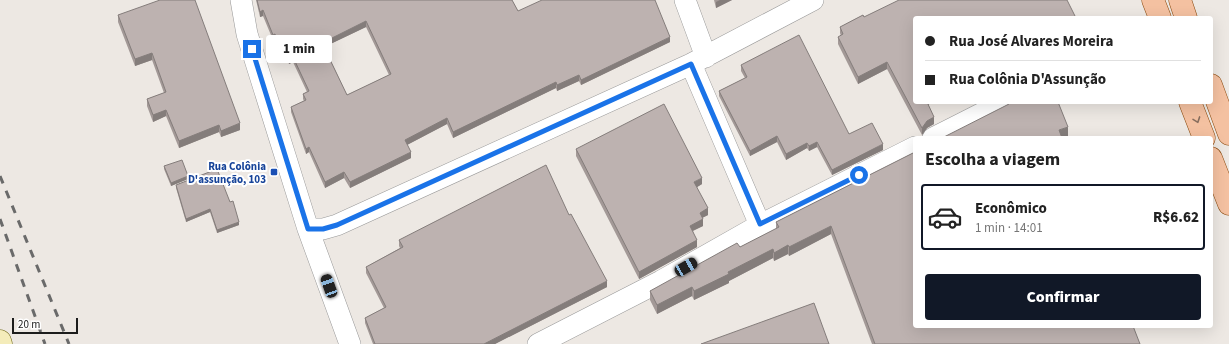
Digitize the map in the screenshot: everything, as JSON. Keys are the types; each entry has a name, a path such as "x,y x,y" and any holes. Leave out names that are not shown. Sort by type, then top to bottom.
{"main road":[{"path":"1154,0 1159,16"},
{"path":"1180,0 1185,16"},
{"path":"1213,90 1229,134"},
{"path":"1191,104 1203,136"},
{"path":"1213,163 1229,204"}],"street":[{"path":"241,0 247,34 308,229 350,344"},
{"path":"685,0 699,60 760,224"},
{"path":"308,229 323,229 337,225 699,60 813,0"},
{"path":"937,136 1000,104"},
{"path":"538,344 661,281 760,224 913,148"}],"building":[{"path":"160,0 195,0 240,123 221,131 219,125 179,141 166,110 153,115 147,99 166,92 152,53 135,59 118,15"},
{"path":"257,0 512,0 518,11 542,0 655,0 670,37 581,80 579,75 557,85 556,82 453,132 447,118 405,140 411,152 350,182 344,172 325,182 309,147 306,149 291,107 306,100 303,94 309,91 293,57 289,58 282,41 278,43 275,34 273,35 263,10 260,12","holes":["366,21 391,74 347,95 322,43"]},
{"path":"899,0 1067,0 1075,16 913,16 913,104 928,104 934,117 927,121 922,128 887,62 858,77 838,37 843,34 840,27 863,15 864,17"},
{"path":"799,35 849,134 872,123 883,144 832,170 817,142 809,146 807,143 786,154 777,136 750,151 719,91 747,77 741,65"},
{"path":"664,104 702,178 694,182 708,208 700,213 703,219 690,226 697,240 639,272 576,149"},
{"path":"1009,104 1059,104 1068,127 1059,130 1061,136 946,136"},
{"path":"913,153 913,328 1134,328 1140,344 875,344 831,226 789,247 788,245 774,253 773,249 728,272 729,274 694,291 692,287 657,305 650,291 737,243 740,247 779,227 776,222"},
{"path":"182,160 188,176 171,183 164,166"},
{"path":"546,165 569,215 571,214 607,281 484,344 375,344 365,318 386,307 366,267 403,247 399,240"},
{"path":"217,169 230,202 233,201 239,222 217,230 210,209 186,219 176,185"},
{"path":"814,303 829,344 701,344"}],"railway":[{"path":"0,176 69,344"},
{"path":"0,219 45,344"}],"place":[{"name":"Rua Colônia D'assunção, 103","path":"274,172"}],"route":[{"path":"252,49 308,229 323,229 337,225 448,173 691,64 760,224 859,175"}]}
